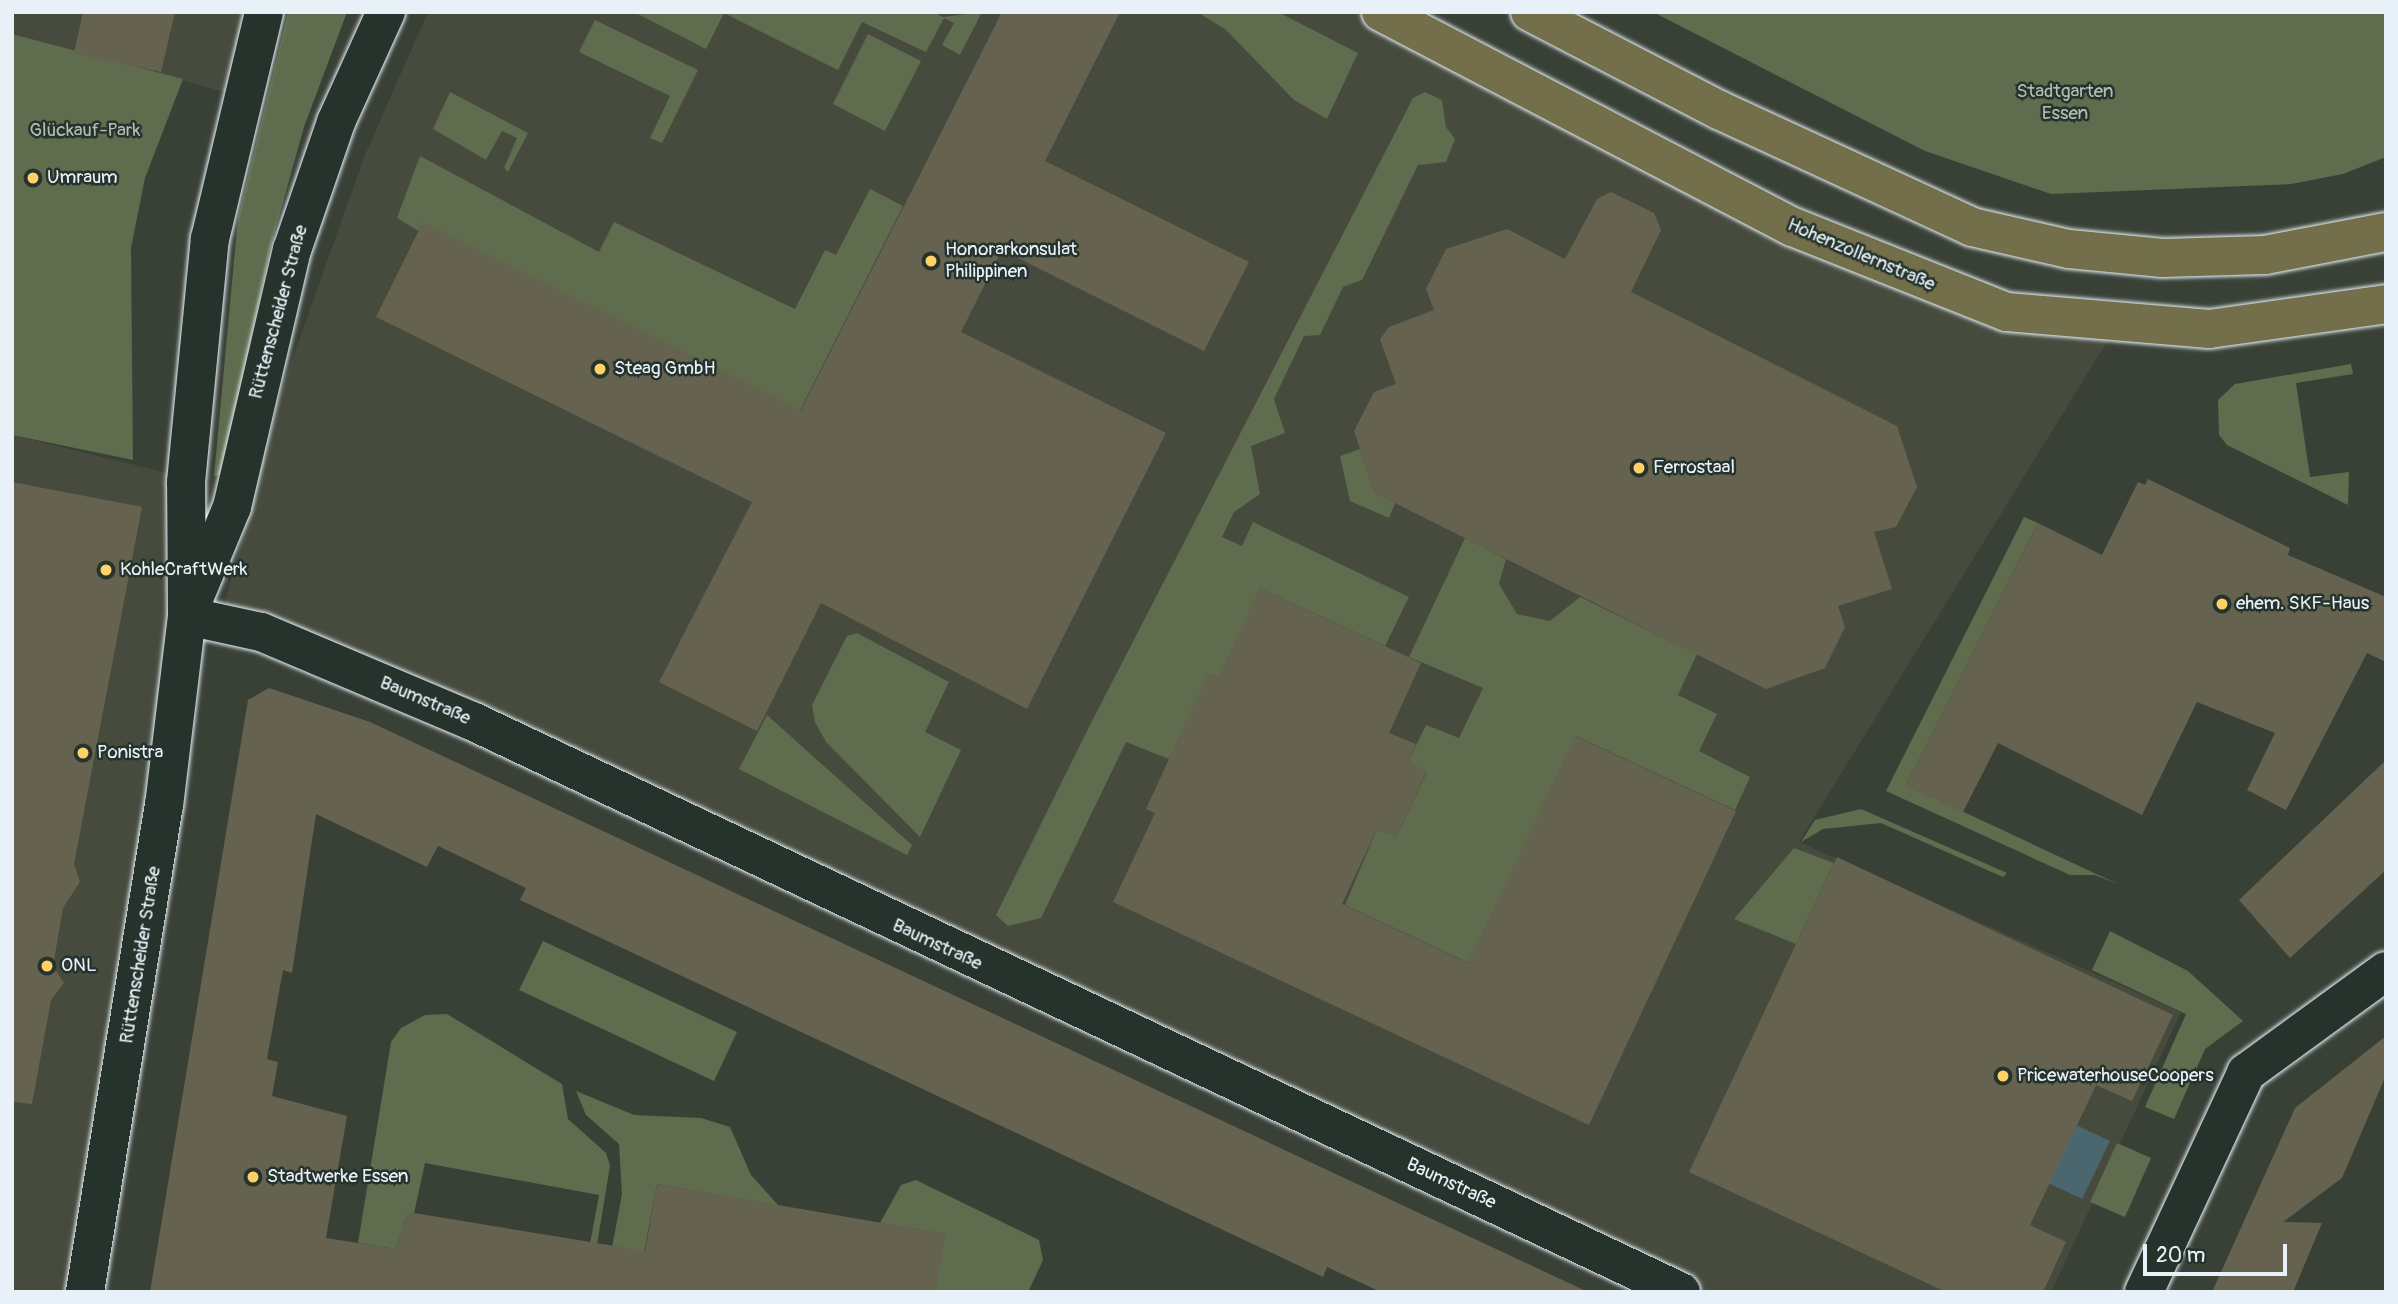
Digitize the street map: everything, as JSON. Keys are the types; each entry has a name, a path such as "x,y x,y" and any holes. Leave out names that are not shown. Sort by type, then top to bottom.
{"main road":[{"name":"Hohenzollernstraße","path":"1381,12 1793,227 2007,312 2098,324 2209,329 2386,304"},
{"path":"1530,12 1719,110 1972,227 2069,249 2163,258 2265,255 2386,232"}],"street":[{"name":"Rüttenscheider Straße","path":"85,1292 162,819 187,616 186,482 210,239 264,12"},
{"name":"Rüttenscheider Straße","path":"187,616 232,507 292,250 336,122 386,12"},
{"name":"Baumstraße","path":"187,616 261,632 472,721 1681,1292"},
{"path":"2144,1292 2246,1073 2386,971"}],"shaded area":[{"path":"12,12 248,12 225,92 12,34"},
{"path":"428,12 1353,12 2056,333 2108,340 1799,842 2181,1012 2051,1292 1701,1292 479,718 223,610 282,388 365,155"},
{"path":"12,435 180,476 181,617 77,1292 12,1292"}],"green space":[{"path":"288,12 347,12 304,127 271,245 223,474 214,476 238,218"},
{"path":"634,12 933,12 943,17 982,12 960,55 942,45 954,23 944,18 926,52 862,22 838,70 724,13 706,49"},
{"path":"1197,12 1278,12 1358,53 1327,119 1294,100 1225,29"},
{"name":"Stadtgarten Essen","path":"1653,12 2386,12 2386,157 2343,174 2291,184 2051,194 1925,151"},
{"path":"595,20 698,70 662,143 650,138 670,96 579,52"},
{"name":"Glückauf-Park","path":"12,34 183,79 145,178 131,248 133,460 12,435"},
{"path":"868,34 921,61 885,131 833,104"},
{"path":"450,92 528,133 508,172 504,168 517,138 502,131 486,160 433,129"},
{"path":"1425,92 1442,100 1446,127 1455,139 1446,162 1418,165 1362,280 1343,287 1320,335 1304,336 1274,399 1285,433 1251,446 1260,494 1234,512 1222,537 1242,546 1253,522 1409,597 1385,646 1260,588 1219,678 1209,674 1169,759 1126,742 1041,918 1008,926 996,915 1089,727 1413,98"},
{"path":"420,156 599,252 614,222 795,309 825,250 836,255 870,189 903,206 780,450 397,218"},
{"path":"2351,364 2353,374 2296,383 2310,477 2349,472 2348,505 2227,445 2219,435 2218,400 2235,384"},
{"path":"1360,449 1375,493 1395,503 1389,518 1350,501 1340,456"},
{"path":"2024,517 2038,523 1906,785 2120,885 2095,875 2070,875 1886,791"},
{"path":"1465,538 1506,559 1499,584 1517,614 1550,621 1580,597 1697,654 1678,695 1717,714 1699,751 1750,777 1735,810 1576,736 1469,963 1345,905 1377,829 1396,837 1427,772 1408,762 1426,725 1459,738 1483,688 1409,657"},
{"path":"857,633 949,682 925,732 961,750 920,837 826,742 815,722 812,705 847,636"},
{"path":"767,715 912,845 907,855 739,769"},
{"path":"1861,809 2007,873 2003,877 1881,823 1823,829 1801,842 1815,820"},
{"path":"1794,848 1834,863 1796,944 1734,919"},
{"path":"2110,931 2188,971 2243,1021 2205,1049 2174,1119 2145,1107 2186,1014 2092,970"},
{"path":"543,941 737,1032 714,1081 519,990"},
{"path":"447,1014 562,1084 568,1119 606,1153 610,1166 597,1245 590,1244 599,1195 425,1163 414,1213 406,1218 396,1249 358,1243 391,1042 401,1028 425,1015"},
{"path":"576,1091 634,1115 701,1118 730,1127 751,1175 779,1206 657,1184 644,1253 612,1248 622,1194 619,1144 586,1115"},
{"path":"2117,1143 2151,1158 2125,1217 2090,1202"},
{"path":"916,1180 1039,1240 1043,1260 1028,1292 935,1292 945,1234 880,1223 901,1185"}],"water":[{"path":"2074,1124 2110,1141 2082,1199 2048,1183"}],"building":[{"path":"83,12 175,12 161,72 74,53"},
{"name":"Steag GmbH","path":"1002,12 1120,12 1045,161 1249,262 1204,351 1002,250 961,332 1166,433 1027,709 821,603 757,731 659,682 752,502 376,317 423,222 801,410"},
{"name":"Ferrostaal","path":"1611,192 1654,213 1661,230 1631,292 1897,426 1917,487 1896,527 1874,532 1892,589 1838,606 1845,627 1825,668 1766,689 1375,493 1354,431 1374,392 1396,384 1380,339 1389,327 1434,310 1426,289 1446,249 1507,229 1565,259 1597,199"},
{"path":"2148,479 2290,548 2288,555 2386,597 2386,662 2367,653 2286,810 2247,790 2275,733 2197,702 2142,815 1998,743 1963,812 1906,785 2038,523 2102,555 2138,482 2145,485"},
{"path":"12,482 142,507 74,864 80,882 63,908 53,966 64,983 51,1000 32,1104 12,1102"},
{"path":"1260,588 1421,663 1389,733 1416,744 1408,762 1427,771 1396,837 1377,829 1342,904 1468,963 1575,736 1736,811 1589,1125 1113,902 1155,813 1146,809 1209,673 1218,678"},
{"path":"269,688 370,722 1588,1292 1381,1292 1327,1267 1323,1277 520,900 526,888 438,846 427,867 316,814 292,973 283,970 267,1059 278,1062 272,1096 347,1116 326,1238 396,1249 408,1212 645,1251 657,1184 946,1234 935,1292 150,1292 248,700"},
{"path":"2386,760 2386,870 2290,958 2239,900"},
{"name":"PricewaterhouseCoopers","path":"1837,857 2173,1015 2132,1101 2096,1085 2030,1225 2066,1242 2043,1292 1946,1292 1689,1172"},
{"path":"2386,1036 2386,1075 2342,1178 2283,1222 2322,1223 2293,1292 2212,1292 2295,1108"}],"place":[{"name":"Umraum","path":"33,178"},
{"name":"Honorarkonsulat Philippinen","path":"931,261"},
{"name":"Steag GmbH","path":"600,369"},
{"name":"Ferrostaal","path":"1639,468"},
{"name":"KohleCraftWerk","path":"106,570"},
{"name":"ehem. SKF-Haus","path":"2222,604"},
{"name":"Ponistra","path":"83,753"},
{"name":"ONL","path":"47,966"},
{"name":"PricewaterhouseCoopers","path":"2003,1076"},
{"name":"Stadtwerke Essen","path":"253,1177"}]}
